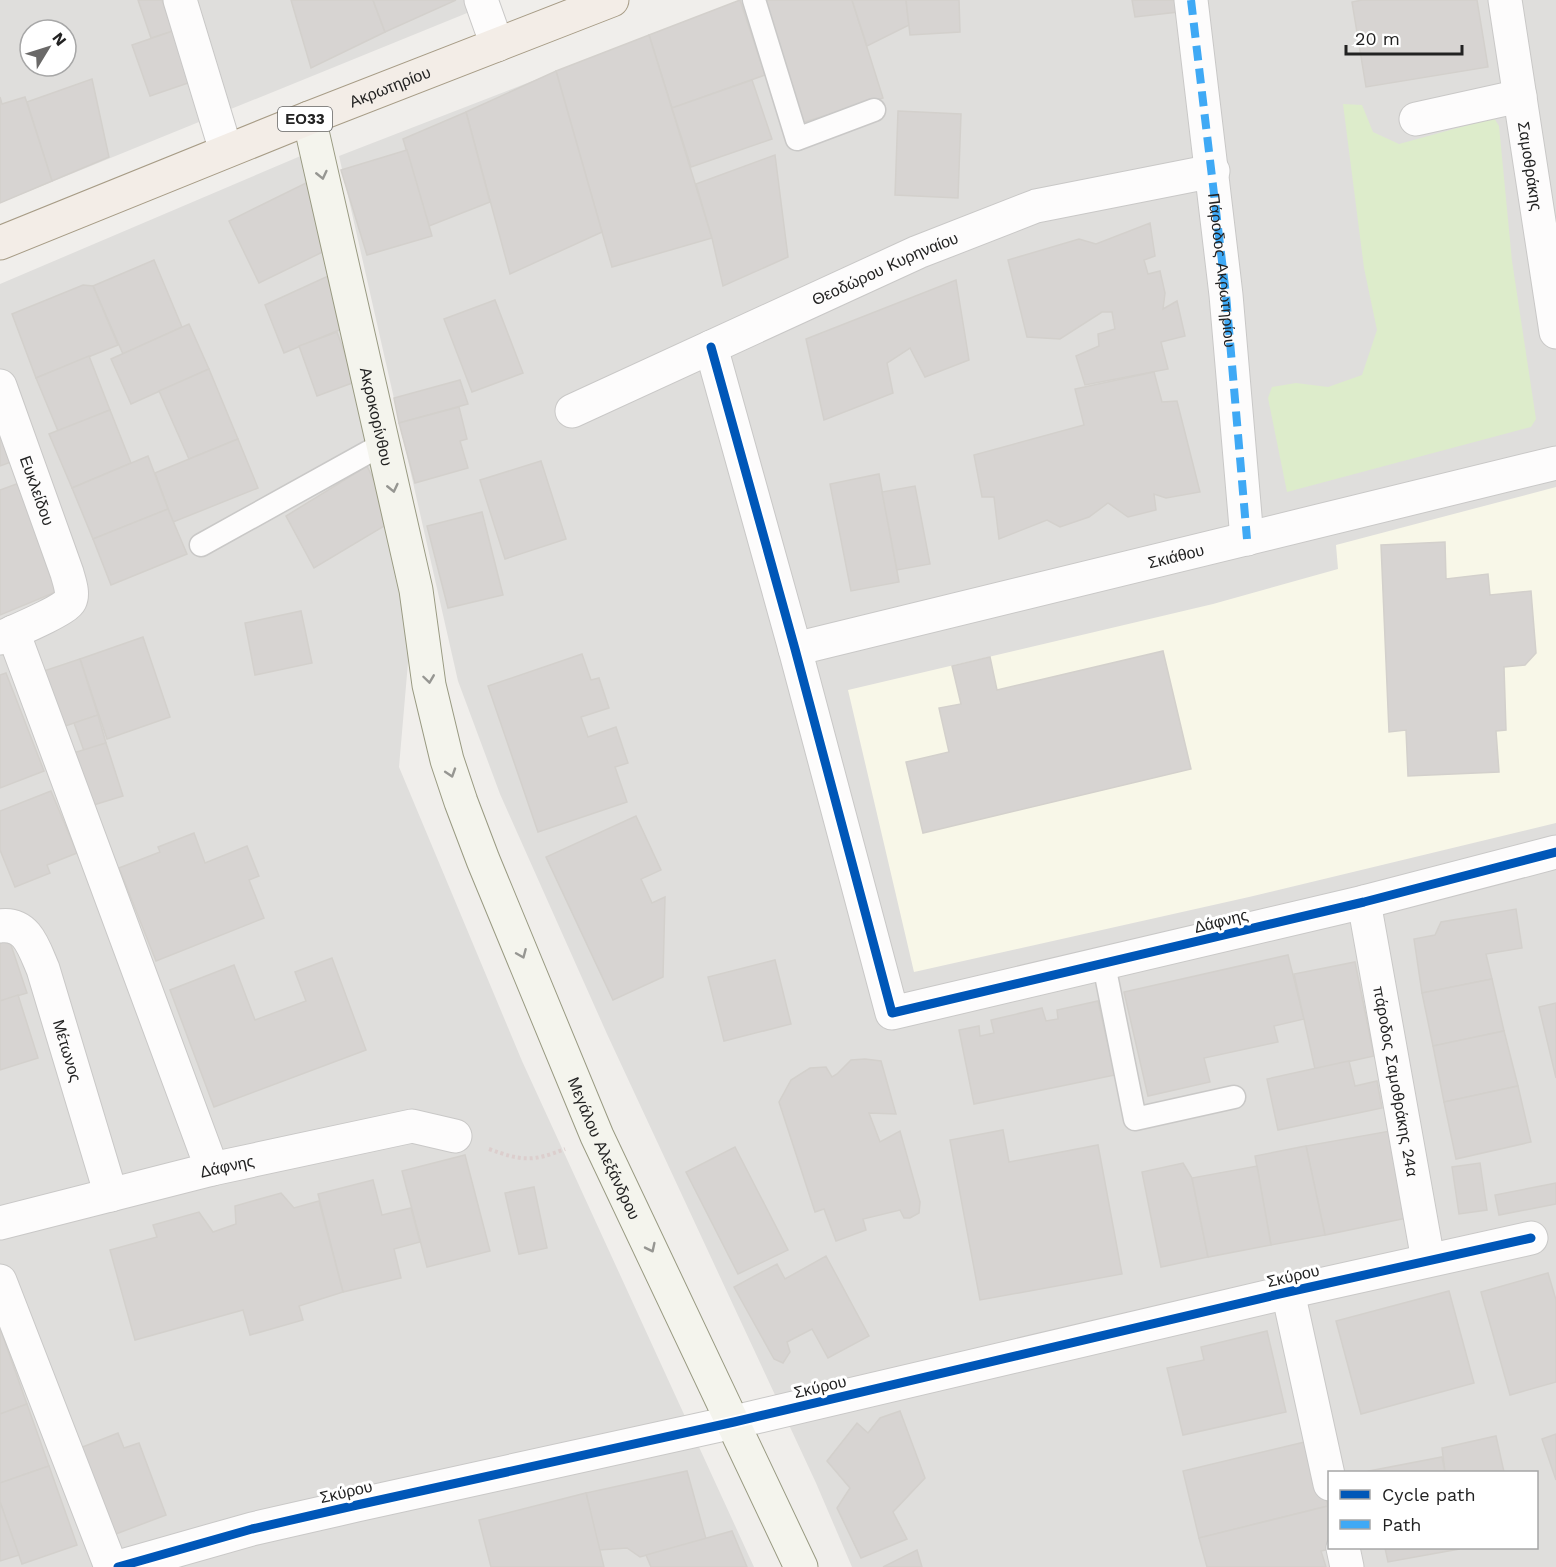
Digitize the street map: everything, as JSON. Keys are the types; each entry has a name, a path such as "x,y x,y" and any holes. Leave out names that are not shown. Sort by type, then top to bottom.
{"main road":[{"name":"Ακρωτηρίου","path":"0,243 309,118 612,0"},
{"name":"Ακροκορίνθου","path":"309,118 416,590 429,685 437,716"},
{"name":"Μεγάλου Αλεξάνδρου","path":"437,716 447,760 479,851 597,1136 801,1567"}],"street":[{"path":"180,0 226,151"},
{"path":"481,0 497,45"},
{"name":"Πάροδος Ακρωτηρίου","path":"1191,0 1226,295 1247,539"},
{"name":"Σαμοθράκης","path":"1505,0 1556,332"},
{"path":"1416,119 1520,96"},
{"name":"Θεοδώρου Κυρηναίου","path":"572,411 918,252 1012,214 1036,206 1213,171"},
{"path":"711,347 795,649"},
{"name":"Ευκλείδου","path":"0,386 67,573 72,597 69,604 7,635"},
{"name":"Σκιάθου","path":"795,649 1556,463"},
{"path":"7,635 212,1169"},
{"name":"Δάφνης","path":"795,649 892,1013 1104,965 1364,902 1556,852"},
{"name":"πάροδος Σαμοθράκης 24α","path":"1364,902 1428,1260"},
{"name":"Μέτωνος","path":"0,926 10,925 27,936 43,969 111,1195"},
{"name":"Δάφνης","path":"0,1222 212,1169 412,1126 454,1136"},
{"name":"Σκύρου","path":"117,1567 274,1524 734,1422 1288,1292 1530,1238"},
{"path":"0,1281 111,1567"},
{"path":"1288,1292 1328,1479"},
{"path":"1343,1549 1347,1567"}],"lane":[{"path":"754,0 797,139 874,110"},
{"path":"201,545 383,444"},
{"path":"1104,965 1135,1119 1234,1097"}],"path":[{"path":"454,1136 511,1157 530,1160 550,1155 597,1136"}],"shaded area":[{"path":"0,0 499,0 0,203"},
{"path":"741,0 1556,0 1556,1567 852,1567 816,1483 607,1034 500,794 458,681 339,156"},
{"path":"310,152 411,628 399,767 522,1061 754,1567 0,1567 0,284"},
{"path":"1556,487 1556,823 1249,897 914,972 848,690 1213,604 1338,569 1336,545"}],"green space":[{"path":"1343,104 1362,105 1373,132 1399,144 1494,118 1499,126 1512,261 1536,419 1531,427 1287,492 1268,398 1272,387 1296,383 1328,387 1362,375 1377,330 1364,268"}],"building":[{"path":"138,0 162,0 173,31 151,38"},
{"path":"291,0 373,0 385,32 311,68"},
{"path":"373,0 456,0 385,32"},
{"path":"740,0 765,75 672,108 649,35"},
{"path":"762,0 852,0 883,98 798,124"},
{"path":"852,0 906,0 909,25 867,46"},
{"path":"906,0 959,0 960,32 910,35"},
{"path":"1132,0 1176,0 1178,12 1135,17"},
{"path":"1362,0 1477,0 1488,67 1366,87 1352,2"},
{"path":"173,31 191,82 150,96 132,45"},
{"path":"649,35 712,238 612,267 556,71"},
{"path":"556,71 602,232 510,274 466,112"},
{"path":"92,79 109,157 52,181 27,102"},
{"path":"752,80 772,139 691,167 672,108"},
{"path":"0,97 2,104 25,97 52,181 0,203"},
{"path":"898,111 961,114 958,198 895,195"},
{"path":"466,112 490,202 429,226 403,139"},
{"path":"407,150 432,236 367,255 341,170"},
{"path":"775,155 788,257 723,286 696,184"},
{"path":"306,183 337,245 259,283 229,221"},
{"path":"1150,223 1155,256 1144,260 1148,274 1160,271 1165,293 1163,309 1177,301 1185,336 1161,342 1168,369 1085,385 1076,356 1099,346 1098,334 1115,329 1112,312 1102,312 1060,339 1027,337 1008,260 1079,239 1096,244"},
{"path":"154,260 182,327 123,354 93,286"},
{"path":"339,271 351,325 284,353 265,305"},
{"path":"956,280 969,360 925,377 910,348 887,363 893,393 824,420 806,339"},
{"path":"83,285 93,286 118,345 36,378 12,314"},
{"path":"495,300 523,373 472,392 444,319"},
{"path":"189,324 209,369 131,404 111,359"},
{"path":"337,332 355,382 317,396 299,346"},
{"path":"89,356 110,410 58,431 36,378"},
{"path":"209,369 238,439 189,459 159,391"},
{"path":"1154,372 1162,402 1177,401 1200,492 1166,498 1154,494 1156,510 1128,517 1108,503 1089,517 1060,527 1047,520 999,539 994,497 982,497 974,455 1084,425 1075,389"},
{"path":"460,380 468,404 399,423 394,398"},
{"path":"459,407 467,439 460,441 468,468 415,483 399,423"},
{"path":"110,410 131,463 72,488 49,434"},
{"path":"0,411 19,459 0,466"},
{"path":"238,439 258,488 173,522 155,473"},
{"path":"148,456 168,509 93,539 72,488"},
{"path":"541,461 566,539 505,559 480,480"},
{"path":"367,466 379,491 386,525 314,568 286,516"},
{"path":"879,474 899,582 851,591 830,484"},
{"path":"22,482 63,589 0,615 0,490"},
{"path":"915,486 930,564 897,570 882,492"},
{"path":"168,509 187,554 111,585 93,539"},
{"path":"482,512 503,595 448,608 427,526"},
{"path":"1445,542 1446,579 1488,574 1490,595 1531,591 1536,653 1525,665 1504,667 1506,730 1496,731 1499,772 1408,776 1406,730 1389,732 1381,545"},
{"path":"301,611 312,663 255,675 245,623"},
{"path":"143,637 170,717 107,739 80,659"},
{"path":"1163,651 1191,769 923,833 906,762 949,752 939,708 961,704 952,666 990,657 997,690"},
{"path":"582,654 591,680 599,678 609,708 581,717 588,737 616,727 628,763 615,767 627,802 538,832 488,686"},
{"path":"80,659 98,715 59,728 41,672"},
{"path":"6,673 44,771 0,788 0,675"},
{"path":"98,715 106,743 84,751 74,723"},
{"path":"106,743 123,796 87,807 70,754"},
{"path":"51,791 77,853 47,865 50,873 15,887 0,850 0,811"},
{"path":"636,816 661,870 641,879 652,903 665,897 663,977 613,1000 546,857"},
{"path":"194,833 205,863 247,846 259,876 249,880 264,918 156,961 119,868 160,852 158,847"},
{"path":"1516,909 1522,948 1486,954 1492,979 1422,993 1414,939 1435,935 1441,922"},
{"path":"8,936 27,993 0,1001 0,939"},
{"path":"1288,955 1304,1019 1274,1026 1278,1042 1204,1058 1210,1082 1148,1096 1124,992"},
{"path":"332,958 366,1050 214,1107 170,990 234,965 255,1020 306,1001 295,972"},
{"path":"775,960 791,1024 724,1041 708,977"},
{"path":"1355,962 1374,1056 1315,1069 1294,974"},
{"path":"1492,979 1504,1031 1433,1046 1422,993"},
{"path":"18,995 38,1058 0,1070 0,1001"},
{"path":"1098,1001 1115,1075 974,1104 959,1030 979,1026 980,1036 994,1033 991,1020 1042,1008 1046,1021 1058,1019 1057,1010"},
{"path":"1556,1003 1556,1078 1539,1007"},
{"path":"1504,1031 1518,1086 1444,1102 1433,1046"},
{"path":"851,1060 881,1061 896,1114 869,1113 880,1142 900,1131 920,1202 919,1213 910,1218 904,1218 900,1210 863,1219 866,1230 836,1241 824,1209 815,1212 779,1102 791,1080 810,1068 826,1067 832,1077"},
{"path":"1349,1061 1355,1086 1377,1081 1382,1108 1278,1130 1267,1079"},
{"path":"1518,1086 1531,1142 1456,1159 1444,1102"},
{"path":"1003,1130 1009,1162 1098,1145 1122,1274 980,1300 950,1140"},
{"path":"1390,1131 1407,1218 1325,1235 1306,1146"},
{"path":"1306,1146 1325,1235 1271,1245 1255,1156"},
{"path":"735,1147 788,1250 738,1274 686,1172"},
{"path":"465,1155 490,1251 427,1267 402,1171"},
{"path":"1183,1163 1192,1178 1208,1257 1161,1267 1142,1172"},
{"path":"1480,1163 1487,1210 1459,1214 1452,1167"},
{"path":"1257,1166 1271,1245 1208,1257 1192,1178"},
{"path":"373,1180 382,1215 411,1208 420,1242 394,1249 401,1278 343,1292 318,1194"},
{"path":"1556,1183 1556,1204 1499,1215 1495,1195"},
{"path":"534,1187 547,1248 519,1254 505,1193"},
{"path":"281,1193 294,1208 319,1201 343,1292 299,1306 303,1320 250,1335 243,1310 135,1340 110,1250 157,1237 153,1225 199,1212 213,1232 236,1224 235,1206"},
{"path":"826,1256 869,1336 828,1358 812,1329 787,1342 790,1352 783,1363 774,1359 734,1287 777,1264 785,1279"},
{"path":"1548,1273 1556,1300 1556,1382 1510,1395 1481,1292"},
{"path":"1449,1291 1474,1383 1361,1414 1336,1321"},
{"path":"0,1328 27,1404 0,1414"},
{"path":"1267,1331 1286,1412 1183,1435 1167,1368 1204,1360 1201,1347"},
{"path":"27,1404 49,1466 0,1483 0,1414"},
{"path":"900,1411 925,1478 893,1512 907,1539 861,1558 837,1508 850,1488 827,1461 857,1423 868,1433 880,1418"},
{"path":"118,1433 124,1448 139,1443 166,1515 108,1537 75,1450"},
{"path":"1556,1434 1556,1480 1542,1439"},
{"path":"1496,1436 1504,1471 1445,1471 1442,1448"},
{"path":"1309,1441 1328,1506 1199,1538 1183,1471"},
{"path":"1442,1457 1445,1471 1369,1471"},
{"path":"49,1466 77,1545 22,1564 0,1502 0,1483"},
{"path":"687,1471 706,1539 640,1557 627,1548 599,1550 586,1493"},
{"path":"586,1493 604,1567 491,1567 479,1520"},
{"path":"0,1502 19,1555 0,1561"},
{"path":"1328,1506 1330,1549 1321,1551 1326,1567 1207,1567 1199,1538"},
{"path":"732,1531 747,1567 651,1567 646,1555"},
{"path":"1385,1549 1459,1549 1388,1562"},
{"path":"917,1550 922,1567 883,1567"}],"marked path":[{"path":"1191,0 1226,295 1247,539"}],"cycle path":[{"path":"711,347 795,649 892,1013 1364,902 1556,852"},
{"path":"118,1567 252,1529 734,1422 1288,1292 1531,1238"}]}
